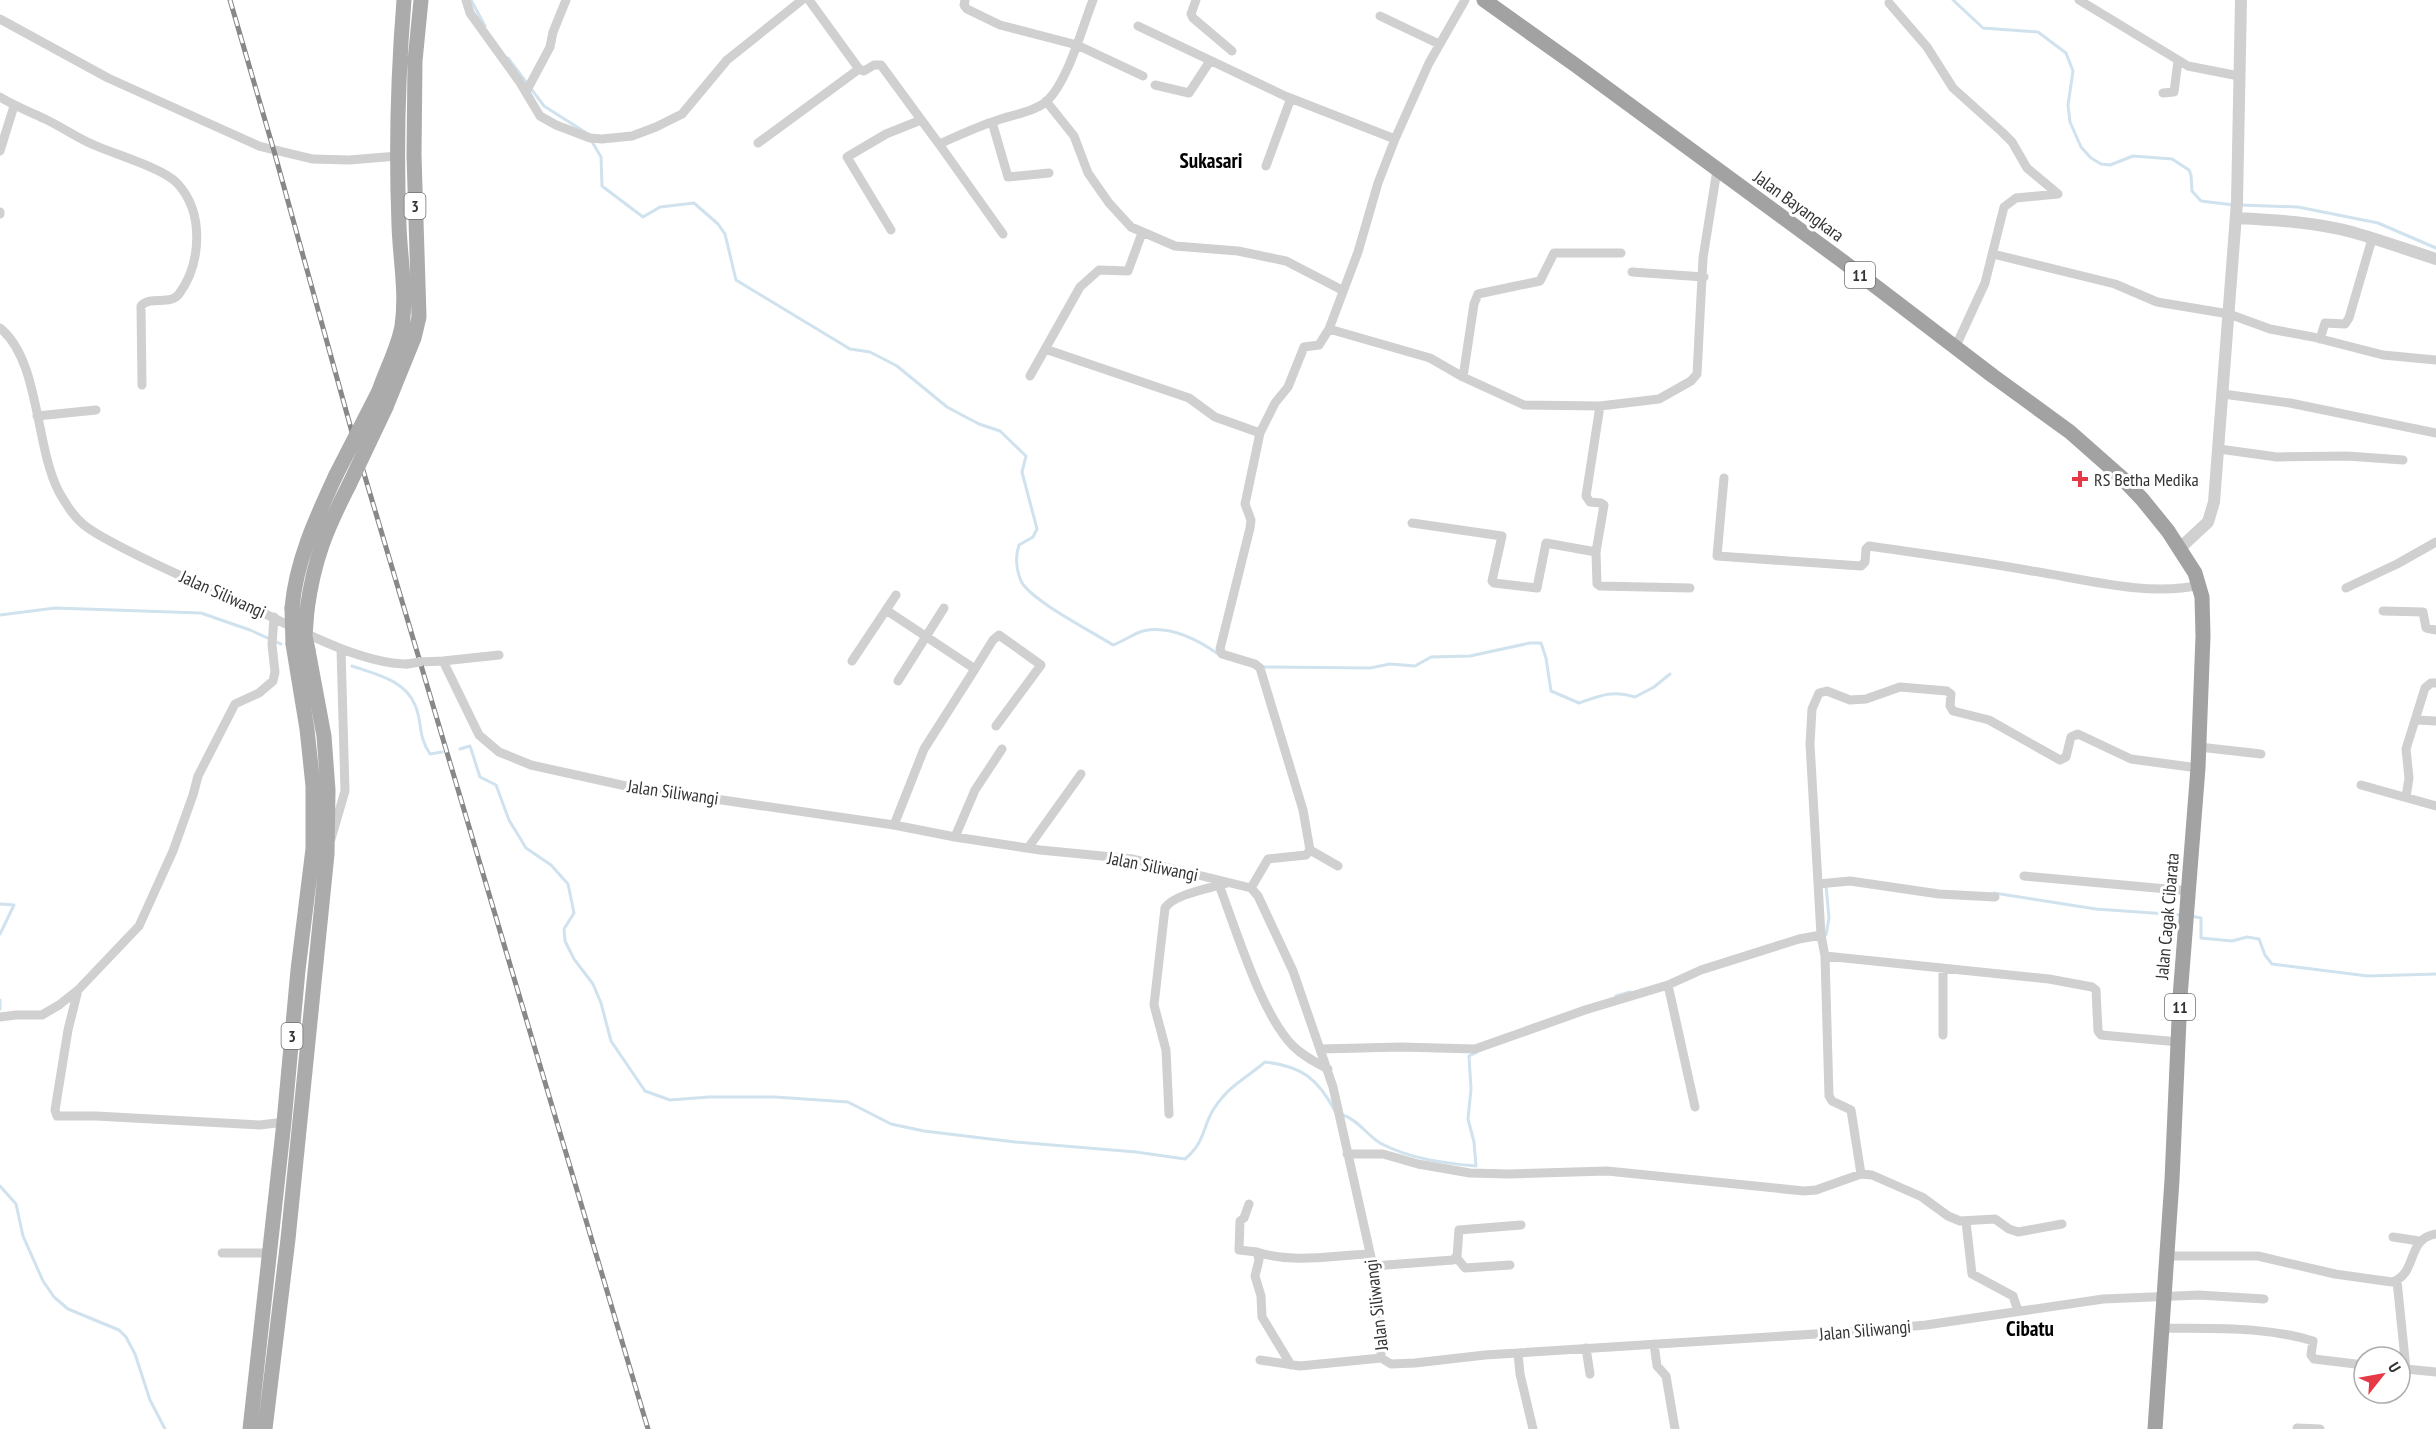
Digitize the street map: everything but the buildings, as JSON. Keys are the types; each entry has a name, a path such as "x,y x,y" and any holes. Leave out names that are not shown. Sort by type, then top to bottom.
{"highway":[{"name":"Jalan Bayangkara","path":"1484,0 2056,420 2105,462 2142,499 2180,548 2200,585"},
{"name":"Jalan Cagak Cibarata","path":"2156,1429 2180,997 2198,768 2203,636 2200,585"}],"main road":[{"name":"3","path":"250,1429 261,1398 288,1239 327,854 328,790 324,736 300,609 297,574 315,519 379,391 401,328 404,302 399,225 398,156 400,50 404,0"},
{"name":"3","path":"265,1429 261,1398 268,1252 284,1122 298,970 314,849 308,729 293,644 300,609 311,581 326,528 386,407 414,338 419,317 414,143 415,61 422,0"}],"street":[{"path":"466,0 470,13 526,92 540,116 590,138 602,139 632,136 682,114 727,60 802,0"},
{"path":"526,92 550,47 553,32 566,0"},
{"path":"809,0 859,69 864,71 874,65 880,65 1003,234"},
{"path":"965,0 964,5 967,9 1000,25 1077,45 1143,76"},
{"path":"939,144 992,122 1037,107 1046,101 1054,93 1077,45 1093,0"},
{"path":"1196,0 1191,14 1193,18 1232,51"},
{"path":"1251,888 1268,859 1306,855 1310,850 1303,810 1260,669 1255,664 1222,654 1220,649 1250,528 1251,520 1245,504 1260,433 1275,403 1288,387 1304,347 1319,345 1329,329 1358,252 1378,183 1395,139 1429,63 1465,0"},
{"path":"2079,0 2178,61 2204,71 2239,76"},
{"path":"2180,548 2211,518 2219,449 2237,202 2241,0"},
{"path":"1889,3 1927,47 1953,88 2007,137 2027,168 2058,194 2010,201 2004,207 1985,283 1955,348"},
{"path":"1380,16 1439,45"},
{"path":"0,19 101,75 259,146 313,159 349,160 398,156"},
{"path":"1138,26 1291,99 1395,139"},
{"path":"1155,85 1189,93 1210,61"},
{"path":"2163,93 2174,92 2178,61"},
{"path":"758,143 859,69"},
{"path":"0,97 91,144 132,159 174,180 184,193 196,227 195,263 189,278 175,298 148,301 141,306 142,385"},
{"path":"1266,166 1291,99"},
{"path":"1046,101 1074,136 1083,164 1109,203 1131,227 1175,246 1238,251 1286,261 1342,290"},
{"path":"0,151 14,106"},
{"path":"891,230 847,157 886,134 921,120"},
{"path":"992,122 1006,176 1011,178 1049,173"},
{"path":"1329,329 1430,358 1463,377 1524,405 1600,406 1659,399 1672,394 1695,377 1698,365 1704,277 1703,258 1717,170"},
{"path":"2236,218 2298,222 2351,232 2436,259"},
{"path":"1030,376 1085,280 1104,269 1128,271 1142,233"},
{"path":"2320,339 2325,323 2345,324 2349,318 2372,239"},
{"path":"1463,377 1474,304 1478,294 1540,281 1554,253 1621,253"},
{"path":"1993,254 2106,281 2157,302 2229,314 2270,329 2383,355 2436,360"},
{"path":"1632,272 1704,277"},
{"name":"Jalan Siliwangi","path":"0,328 9,336 18,351 37,416 48,465 58,490 71,512 84,525 164,568 341,649 374,659 407,664 443,661 478,735 499,752 531,765 626,786 894,825 1028,848 1133,860 1167,866 1223,884 1251,888 1262,904 1293,970 1328,1069 1371,1254 1381,1316 1381,1358 1393,1364 1586,1348 1926,1325 2103,1299 2199,1295 2265,1299"},
{"path":"1045,349 1189,398 1215,417 1260,433"},
{"path":"2223,394 2290,403 2436,433"},
{"path":"1600,406 1586,496 1590,501 1604,505 1596,552 1597,583 1599,586 1690,588"},
{"path":"37,416 96,410"},
{"path":"2219,449 2277,457 2347,456 2403,460"},
{"path":"1724,478 1717,556 1861,566 1865,562 1866,549 1869,546 1967,559 2104,583 2170,590 2200,585"},
{"path":"1412,523 1502,536 1492,580 1494,583 1537,588 1546,543 1596,552"},
{"path":"2346,588 2397,564 2436,542"},
{"path":"852,661 896,595"},
{"path":"897,681 944,608"},
{"path":"886,610 975,669"},
{"path":"2383,611 2422,612 2426,628 2436,630"},
{"path":"0,1017 42,1015 59,1005 78,990 132,935 143,919 173,851 198,776 235,704 259,693 273,681 275,672 272,641 274,617"},
{"path":"894,825 924,749 993,640 999,636 1041,665 996,726"},
{"path":"327,854 345,791 341,649"},
{"path":"443,661 499,655"},
{"path":"2406,797 2409,778 2406,749 2417,720 2425,688 2431,683 2436,683"},
{"path":"1862,1174 1851,1110 1832,1101 1829,1096 1825,956 1821,935 1810,744 1812,709 1819,693 1827,691 1850,700 1866,699 1900,687 1947,691 1951,694 1950,706 1953,711 1989,720 2061,760 2066,757 2072,737 2078,734 2131,759 2198,768"},
{"path":"2417,720 2436,721"},
{"path":"2199,747 2261,754"},
{"path":"955,837 975,790 1002,749"},
{"path":"1028,848 1081,774"},
{"path":"2361,785 2436,806"},
{"path":"1310,850 1338,866"},
{"path":"2024,876 2189,891"},
{"path":"1818,884 1851,881 1939,894 1995,897"},
{"path":"1169,1114 1166,1050 1154,1005 1165,908 1170,902 1223,884 1275,1022 1292,1045 1302,1054 1328,1069"},
{"path":"1321,1049 1401,1047 1475,1049 1668,985 1712,967 1799,939 1821,935"},
{"path":"1825,956 2049,979 2093,987 2096,990 2098,1030 2102,1035 2179,1042"},
{"path":"1943,968 1943,1035"},
{"path":"1668,985 1695,1107"},
{"path":"78,990 68,1030 55,1110 57,1116 260,1125 284,1122"},
{"path":"1347,1154 1383,1154 1418,1164 1470,1173 1607,1171 1804,1191 1816,1190 1862,1174 1872,1175 1922,1197 1948,1216 1966,1222 1995,1220 2018,1232 2062,1224"},
{"path":"1249,1204 1244,1218 1240,1221 1239,1250 1274,1257 1371,1254"},
{"path":"1966,1222 1970,1271 2013,1296 2018,1311"},
{"path":"1510,1264 1465,1268 1456,1257 1458,1233 1461,1229 1521,1225"},
{"path":"2167,1256 2258,1256 2357,1278 2388,1282 2397,1281 2408,1268 2420,1241 2424,1237 2436,1234"},
{"path":"2393,1237 2420,1241"},
{"path":"222,1253 268,1252"},
{"path":"1257,1252 1259,1260 1255,1276 1261,1296 1262,1317 1291,1365"},
{"path":"1373,1266 1450,1260 1456,1257"},
{"path":"2397,1281 2401,1345"},
{"path":"2162,1328 2250,1329 2313,1340 2311,1356 2314,1359 2352,1364"},
{"path":"1654,1344 1658,1366 1666,1376 1675,1429"},
{"path":"1586,1348 1590,1374"},
{"path":"1518,1353 1533,1429"},
{"path":"1260,1360 1291,1365 1318,1365 1381,1358"},
{"path":"2412,1370 2436,1372"},
{"path":"2297,1428 2320,1429"}],"waterway":[{"path":"471,0 485,26"},
{"path":"1953,0 1983,28 2038,32 2066,53 2073,71 2068,105 2070,122 2081,147 2091,158 2101,164 2110,165 2133,156 2172,159 2189,170 2192,191 2201,201 2234,205"},
{"path":"508,58 544,106 588,134"},
{"path":"591,140 601,157 602,186 643,217 660,207 694,203 718,224 725,234 736,280 850,349 870,352 897,366 947,407 979,424 1000,431 1026,456 1022,472 1037,529 1033,537 1019,545 1017,563 1021,581 1036,597 1113,645 1143,631 1163,630 1183,635 1218,654"},
{"path":"2241,205 2298,207 2378,223 2436,248"},
{"path":"0,615 55,608 201,613 250,630 281,644"},
{"path":"1261,667 1370,668 1390,664 1415,666 1431,657 1470,656 1530,643 1541,643 1546,658 1551,691 1579,703 1607,694 1635,697 1654,687 1670,674"},
{"path":"352,666 379,675 404,689 415,705 423,740 430,754 442,752"},
{"path":"460,749 470,746 480,777 496,785 509,820 526,848 551,865 568,884 574,913 564,929 565,941 574,959 593,984 601,1003 611,1041 645,1091 670,1100 709,1097 775,1097 848,1102 891,1124 924,1131 1185,1159 1200,1141 1209,1117 1219,1101 1265,1062 1289,1067 1308,1076 1322,1090 1335,1111"},
{"path":"1822,935 1826,935 1829,918 1826,885"},
{"path":"1994,893 2096,909 2181,915"},
{"path":"0,904 14,905 0,934"},
{"path":"2191,916 2201,918 2201,938 2232,941 2247,937 2259,939 2265,955 2272,964 2368,976 2436,974"},
{"path":"1616,996 1630,992"},
{"path":"0,1000 0,1009"},
{"path":"1343,1115 1353,1120 1380,1143 1403,1153 1439,1162 1476,1166 1474,1142 1468,1119 1471,1089 1469,1056 1477,1052"},
{"path":"0,1186 16,1204 23,1236 43,1281 54,1297 68,1309 119,1330 126,1337 135,1354 150,1400 165,1429"}],"railway":[{"path":"230,0 355,443 648,1429"}],"place":[{"name":"RS Betha Medika","path":"2080,479"}],"district":[{"name":"Sukasari","path":"1211,160"},
{"name":"Cibatu","path":"2030,1328"}]}
